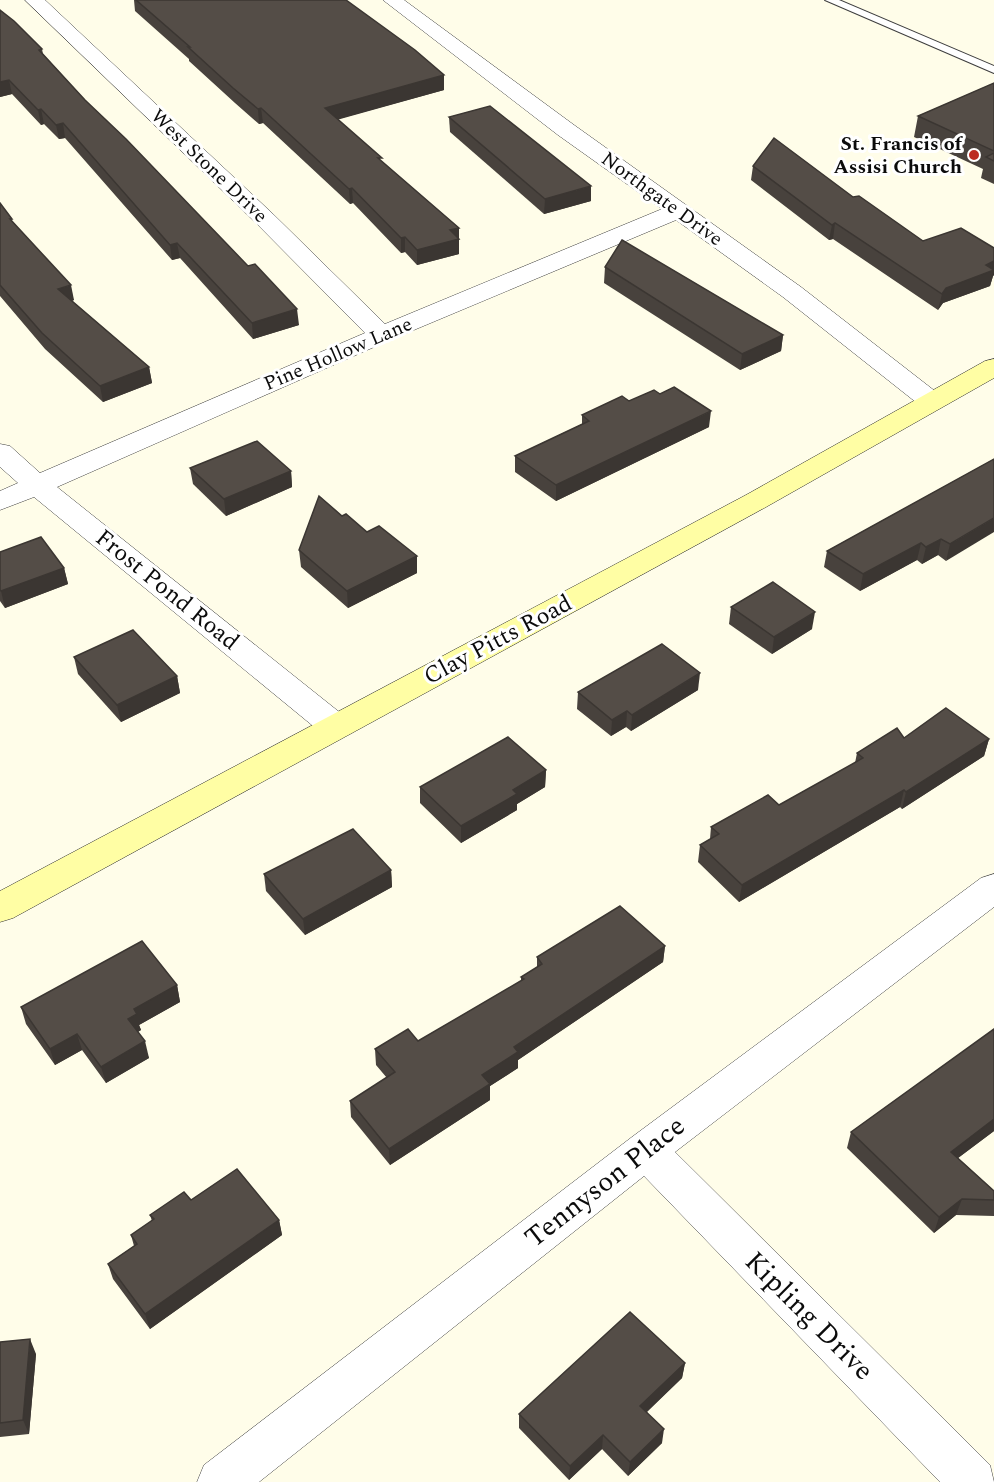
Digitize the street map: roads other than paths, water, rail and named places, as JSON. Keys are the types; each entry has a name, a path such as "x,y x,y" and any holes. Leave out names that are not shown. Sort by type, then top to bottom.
{"street":[{"name":"West Stone Drive","path":"34,0 265,219 381,335"},
{"name":"Northgate Drive","path":"392,0 792,292 931,401"},
{"name":"Pine Hollow Lane","path":"0,501 381,335 678,211"},
{"name":"Clay Pitts Road","path":"0,908 756,501 994,367"},
{"name":"Frost Pond Road","path":"0,452 37,485 336,727"},
{"name":"Tennyson Place","path":"221,1482 646,1150 994,888"},
{"name":"Kipling Drive","path":"646,1150 973,1482"}],"lane":[{"path":"830,0 994,70"}],"place":[{"name":"St. Francis of Assisi Church","path":"974,155"}]}
